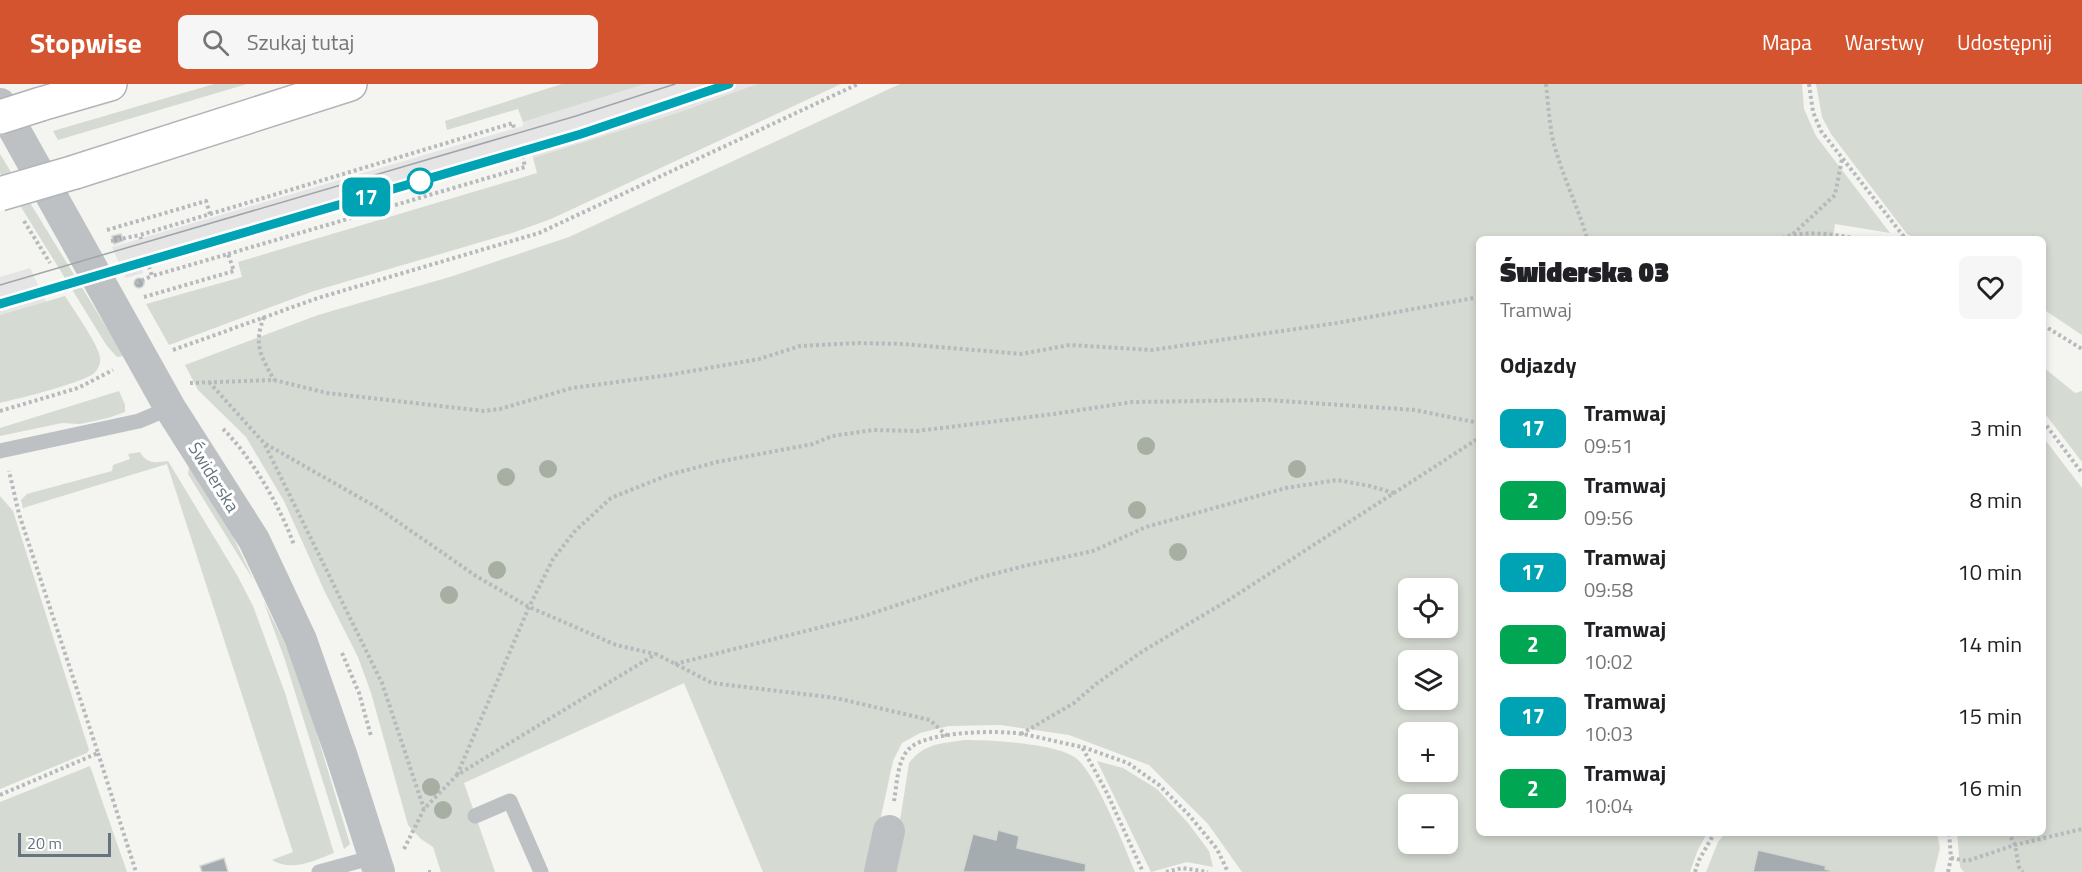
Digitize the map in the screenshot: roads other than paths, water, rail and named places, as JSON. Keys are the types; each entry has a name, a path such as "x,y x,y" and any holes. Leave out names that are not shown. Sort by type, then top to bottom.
{"main road":[{"path":"0,117 110,84"},
{"path":"0,194 350,84"}],"street":[{"name":"Świderska","path":"0,104 127,362 176,396 254,540 301,640 342,757 386,860"},
{"path":"880,872 889,831"}],"lane":[{"path":"2,450 139,421 176,396"},
{"path":"475,816 510,801 541,872"},
{"path":"319,872 386,860"}],"tram line":[{"path":"0,285 576,116 675,84"},
{"name":"17","path":"0,304 581,134 729,84"},
{"path":"0,304 581,133 730,84"}]}
